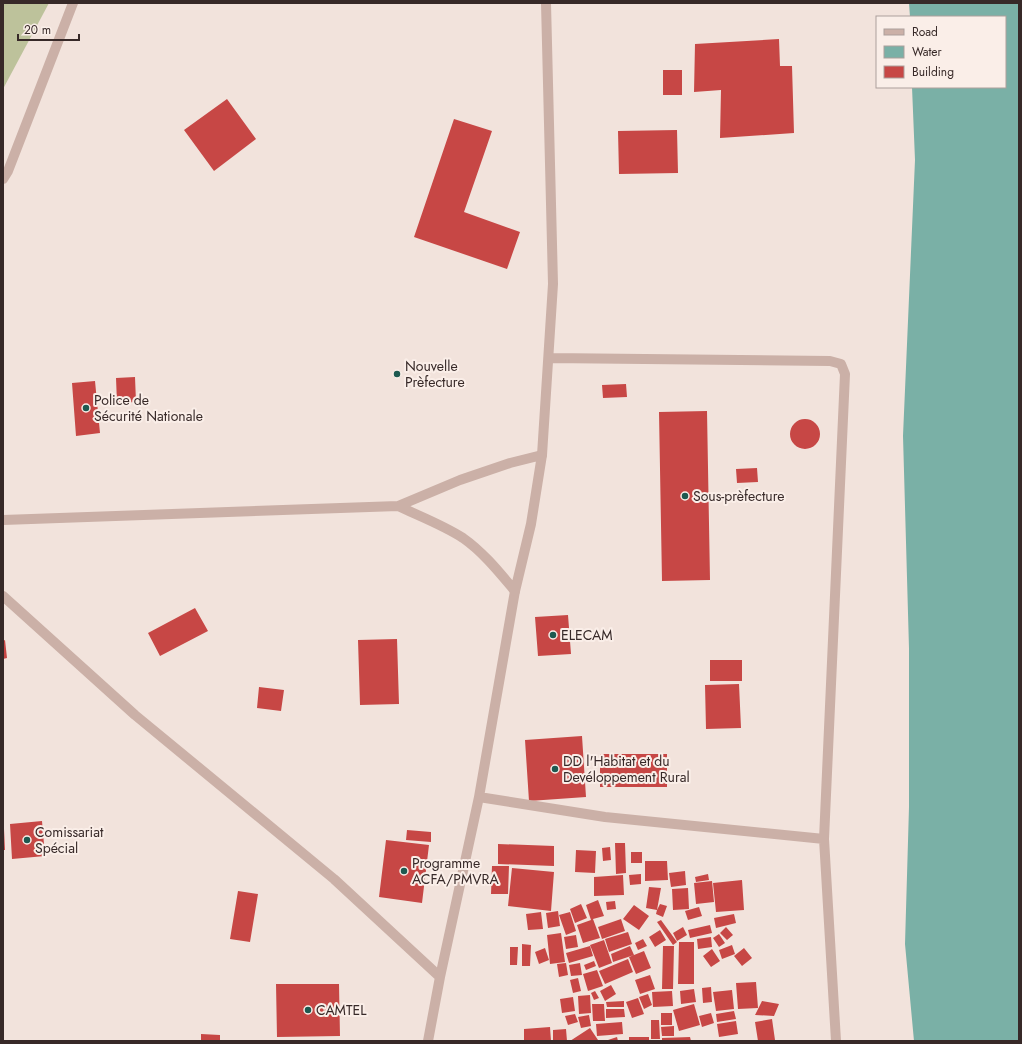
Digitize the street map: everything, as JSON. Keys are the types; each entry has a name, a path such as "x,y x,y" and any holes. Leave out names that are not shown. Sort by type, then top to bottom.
{"street":[{"path":"3,179 8,171 73,3"},
{"path":"428,1041 440,977 479,797 515,591 531,524 542,455 553,284 546,3"},
{"path":"549,358 830,361 841,364 845,374 824,839 836,1041"},
{"path":"3,520 398,506 460,480 510,463 542,455"},
{"path":"398,506 462,538 483,555 515,591"},
{"path":"3,596 136,715 334,879 440,977"},
{"path":"479,797 605,817 824,839"}],"green space":[{"path":"3,3 49,3 3,89"}],"water":[{"path":"909,3 1019,3 1019,1041 914,1041 905,944 909,807 909,648 903,436 915,160 912,88 1006,88 1006,16 910,16"}],"building":[{"path":"779,39 780,66 792,66 794,133 720,138 721,90 694,92 695,44"},
{"path":"663,70 682,70 682,95 663,95"},
{"path":"227,99 256,139 214,171 184,130"},
{"path":"454,119 492,131 464,212 520,232 507,269 414,237"},
{"path":"677,130 678,173 619,174 618,131"},
{"path":"135,377 136,402 117,403 116,378"},
{"name":"Police de Sécurité Nationale","path":"95,381 100,433 76,436 72,383"},
{"path":"626,384 627,397 603,398 602,385"},
{"name":"Sous-prèfecture","path":"707,411 710,580 662,581 659,412"},
{"path":"805,419 816,423 820,434 816,445 805,449 794,445 790,434 794,423"},
{"path":"757,468 758,482 737,483 736,469"},
{"path":"195,608 208,631 160,656 148,633"},
{"name":"ELECAM","path":"568,615 571,654 538,656 535,617"},
{"path":"397,639 399,704 360,705 358,640"},
{"path":"5,640 7,658 3,659 3,641"},
{"path":"710,660 742,660 742,681 710,681"},
{"path":"739,684 741,728 706,729 705,685"},
{"path":"259,687 284,690 281,711 257,708"},
{"name":"DD l'Habitat et du Devéloppement Rural","path":"582,736 586,797 529,801 525,740"},
{"path":"600,754 667,754 667,787 600,787"},
{"name":"Comissariat Spécial","path":"42,821 45,856 12,859 10,824"},
{"path":"4,829 5,850 3,850"},
{"path":"407,830 431,832 431,842 406,840"},
{"name":"Programme ACFA/PMVRA","path":"386,840 429,845 422,903 379,897"},
{"path":"615,843 625,843 626,873 616,874"},
{"path":"498,844 554,846 554,866 498,864"},
{"path":"610,847 611,860 603,861 602,848"},
{"path":"576,850 596,851 595,873 575,872"},
{"path":"631,852 642,852 642,863 631,863"},
{"path":"645,861 667,861 668,880 645,881"},
{"path":"492,866 509,866 508,894 491,894"},
{"path":"512,868 554,872 551,911 508,906"},
{"path":"685,871 686,885 671,887 669,873"},
{"path":"641,874 641,884 630,885 629,875"},
{"path":"708,874 709,880 696,882 695,877"},
{"path":"623,875 624,895 594,896 594,877"},
{"path":"742,880 744,910 716,912 713,883"},
{"path":"712,881 714,902 696,904 694,883"},
{"path":"649,887 661,888 657,910 646,908"},
{"path":"688,888 689,909 673,910 672,889"},
{"path":"238,891 258,894 250,942 230,939"},
{"path":"598,900 604,916 593,919 600,938 583,943 577,925 591,920 586,905"},
{"path":"615,901 616,909 607,910 606,902"},
{"path":"581,904 587,918 575,923 570,909"},
{"path":"660,904 667,906 663,917 656,914"},
{"path":"634,905 649,916 639,930 623,919"},
{"path":"699,907 702,916 688,920 685,911"},
{"path":"558,911 560,926 548,928 546,913"},
{"path":"541,912 543,929 528,930 526,914"},
{"path":"570,912 576,931 566,935 559,915"},
{"path":"734,914 736,923 716,928 714,918"},
{"path":"621,919 625,931 602,939 598,927"},
{"path":"661,920 677,942 673,945 657,922"},
{"path":"710,925 712,933 690,938 688,930"},
{"path":"683,927 687,935 677,941 673,933"},
{"path":"726,927 733,935 727,940 720,933"},
{"path":"660,930 666,940 655,947 649,937"},
{"path":"628,932 632,944 609,952 605,939"},
{"path":"561,933 565,962 550,964 547,935"},
{"path":"719,934 725,943 719,947 713,938"},
{"path":"576,935 578,947 566,949 564,937"},
{"path":"711,937 712,947 698,949 697,939"},
{"path":"643,939 647,946 638,950 635,943"},
{"path":"604,940 612,963 599,968 590,945"},
{"path":"679,942 694,942 694,984 678,984"},
{"path":"522,944 531,945 530,966 522,966"},
{"path":"732,945 735,954 722,959 719,950"},
{"path":"590,946 593,956 569,963 566,953"},
{"path":"630,946 634,955 613,962 611,954"},
{"path":"663,946 674,946 673,989 662,989"},
{"path":"510,947 518,947 517,965 510,965"},
{"path":"545,948 549,960 539,964 535,952"},
{"path":"744,948 752,958 742,966 734,956"},
{"path":"712,949 720,961 711,967 703,956"},
{"path":"644,951 651,968 636,974 629,957"},
{"path":"628,959 633,972 605,984 599,971"},
{"path":"594,961 596,966 586,970 584,965"},
{"path":"566,963 568,975 559,977 557,964"},
{"path":"580,963 582,975 571,976 569,965"},
{"path":"597,970 603,986 588,991 583,974"},
{"path":"650,975 655,989 640,994 635,980"},
{"path":"578,978 581,991 573,993 570,980"},
{"path":"756,982 758,1008 738,1009 736,983"},
{"name":"CAMTEL","path":"276,984 339,984 340,1036 277,1037"},
{"path":"611,985 616,994 605,1001 600,991"},
{"path":"711,987 712,1002 703,1003 702,988"},
{"path":"694,989 696,1002 681,1004 680,991"},
{"path":"732,990 734,1009 716,1011 713,992"},
{"path":"595,991 599,998 594,1000 591,993"},
{"path":"672,991 673,1006 653,1007 652,992"},
{"path":"648,994 652,1005 644,1009 639,997"},
{"path":"590,995 591,1013 579,1014 578,996"},
{"path":"573,997 575,1011 562,1013 560,999"},
{"path":"638,998 644,1014 632,1018 626,1002"},
{"path":"624,1001 624,1007 607,1007 606,1002"},
{"path":"762,1001 779,1004 774,1016 755,1015"},
{"path":"592,1004 604,1004 605,1021 593,1021"},
{"path":"694,1004 700,1025 679,1031 673,1010"},
{"path":"606,1009 624,1009 625,1017 606,1018"},
{"path":"734,1011 736,1019 717,1022 716,1014"},
{"path":"661,1013 672,1013 672,1025 661,1025"},
{"path":"711,1013 714,1023 702,1027 699,1016"},
{"path":"575,1014 578,1022 568,1025 565,1016"},
{"path":"589,1015 591,1026 581,1028 578,1017"},
{"path":"772,1019 775,1040 758,1041 755,1022"},
{"path":"651,1020 659,1020 660,1039 651,1039"},
{"path":"736,1021 738,1034 719,1037 717,1024"},
{"path":"622,1022 623,1034 597,1036 596,1024"},
{"path":"674,1026 674,1036 662,1036 661,1027"},
{"path":"550,1027 551,1041 524,1041 524,1029"},
{"path":"590,1028 598,1040 570,1041"},
{"path":"566,1029 567,1041 553,1041 553,1030"},
{"path":"201,1034 220,1035 220,1041 201,1041"},
{"path":"617,1037 618,1041 605,1041"},
{"path":"629,1037 649,1037 649,1041 629,1041"},
{"path":"690,1037 691,1041 662,1041 662,1038"}],"place":[{"name":"Nouvelle Prèfecture","path":"397,374"},
{"name":"Police de Sécurité Nationale","path":"86,408"},
{"name":"Sous-prèfecture","path":"685,496"},
{"name":"ELECAM","path":"553,635"},
{"name":"DD l'Habitat et du Devéloppement Rural","path":"555,769"},
{"name":"Comissariat Spécial","path":"27,840"},
{"name":"Programme ACFA/PMVRA","path":"404,871"},
{"name":"CAMTEL","path":"308,1010"}]}
